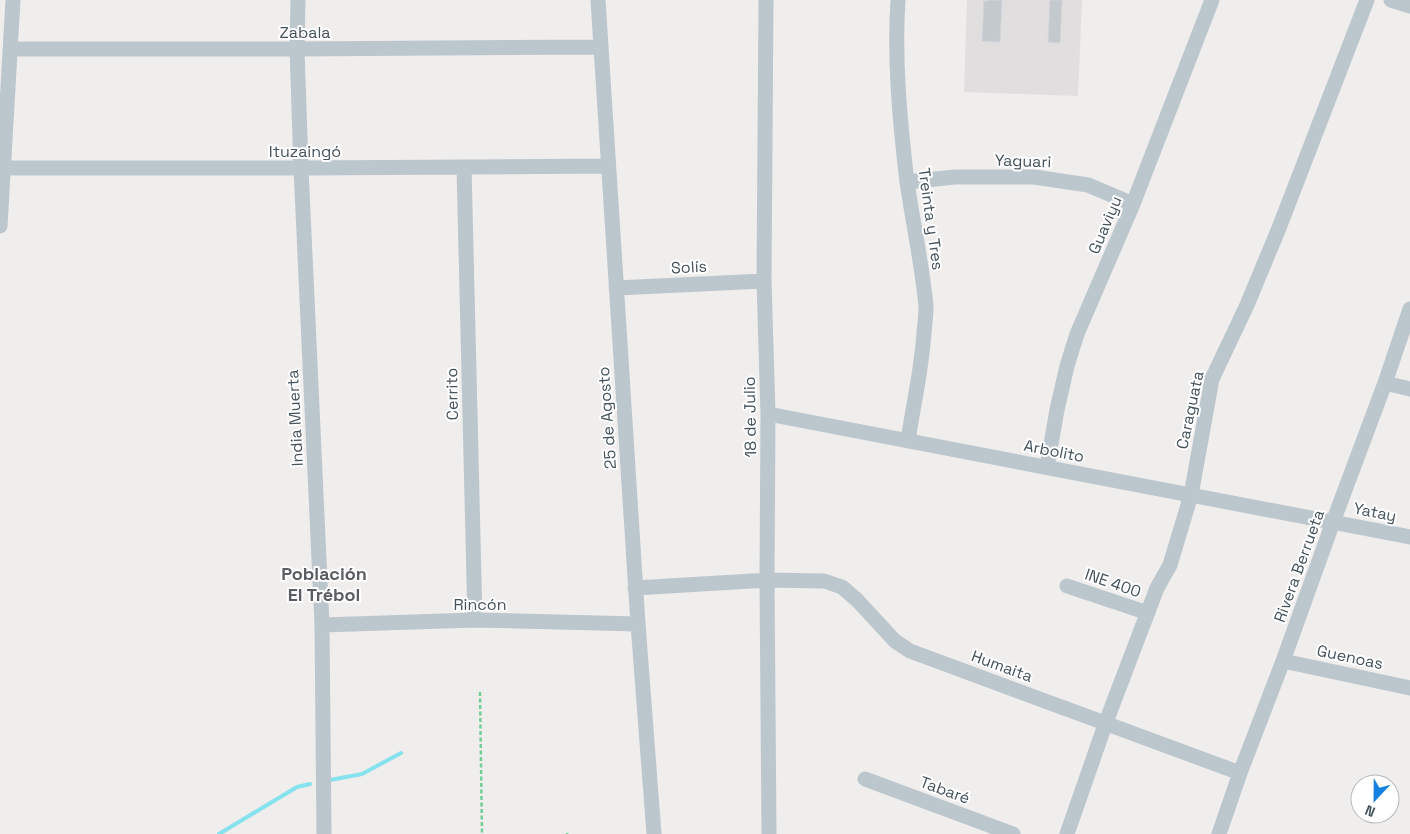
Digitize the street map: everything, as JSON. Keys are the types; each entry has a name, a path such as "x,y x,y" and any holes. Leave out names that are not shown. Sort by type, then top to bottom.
{"street":[{"path":"0,226 13,0"},
{"name":"India Muerta","path":"298,0 297,49 300,168 322,624 324,834"},
{"name":"25 de Agosto","path":"598,0 635,588 654,834"},
{"name":"18 de Julio","path":"766,0 764,281 768,414 769,834"},
{"name":"Treinta y Tres","path":"898,0 896,21 898,88 908,182 926,308 923,357 912,409 908,441"},
{"name":"Guaviyu","path":"1047,467 1057,410 1067,366 1075,342 1134,204 1212,0"},
{"name":"Caraguata","path":"1067,834 1106,722 1157,588 1170,565 1192,495 1212,379 1247,305 1279,228 1367,0"},
{"path":"1391,0 1410,6"},
{"name":"Zabala","path":"10,49 600,47"},
{"name":"Ituzaingó","path":"3,168 464,168 608,166"},
{"name":"Cerrito","path":"464,168 475,620"},
{"name":"Yaguari","path":"908,182 955,176 1034,177 1088,184 1134,204"},
{"name":"Solís","path":"616,288 764,281"},
{"name":"Rivera Berrueta","path":"1219,834 1385,383 1410,309"},
{"path":"1385,383 1410,389"},
{"name":"Arbolito","path":"768,414 1333,522"},
{"name":"Yatay","path":"1333,522 1410,537"},
{"path":"635,588 767,580"},
{"name":"Humaita","path":"767,580 824,581 842,587 896,641 910,651 1240,773"},
{"name":"INE 400","path":"1067,586 1148,613"},
{"name":"Rincón","path":"322,624 475,620 638,624"},
{"name":"Guenoas","path":"1283,661 1410,688"},
{"name":"Tabaré","path":"865,779 1013,834"}],"path":[{"path":"480,692 482,834"}],"shaded area":[{"path":"967,0 1082,0 1078,96 964,92"}],"building":[{"path":"1002,0 1000,42 982,41 984,1"},
{"path":"1050,0 1062,0 1060,43 1048,42"}],"waterway":[{"path":"330,780 362,774 401,753"},
{"path":"219,834 297,787 310,784"}],"district":[{"name":"Población El Trébol","path":"324,583"}]}
